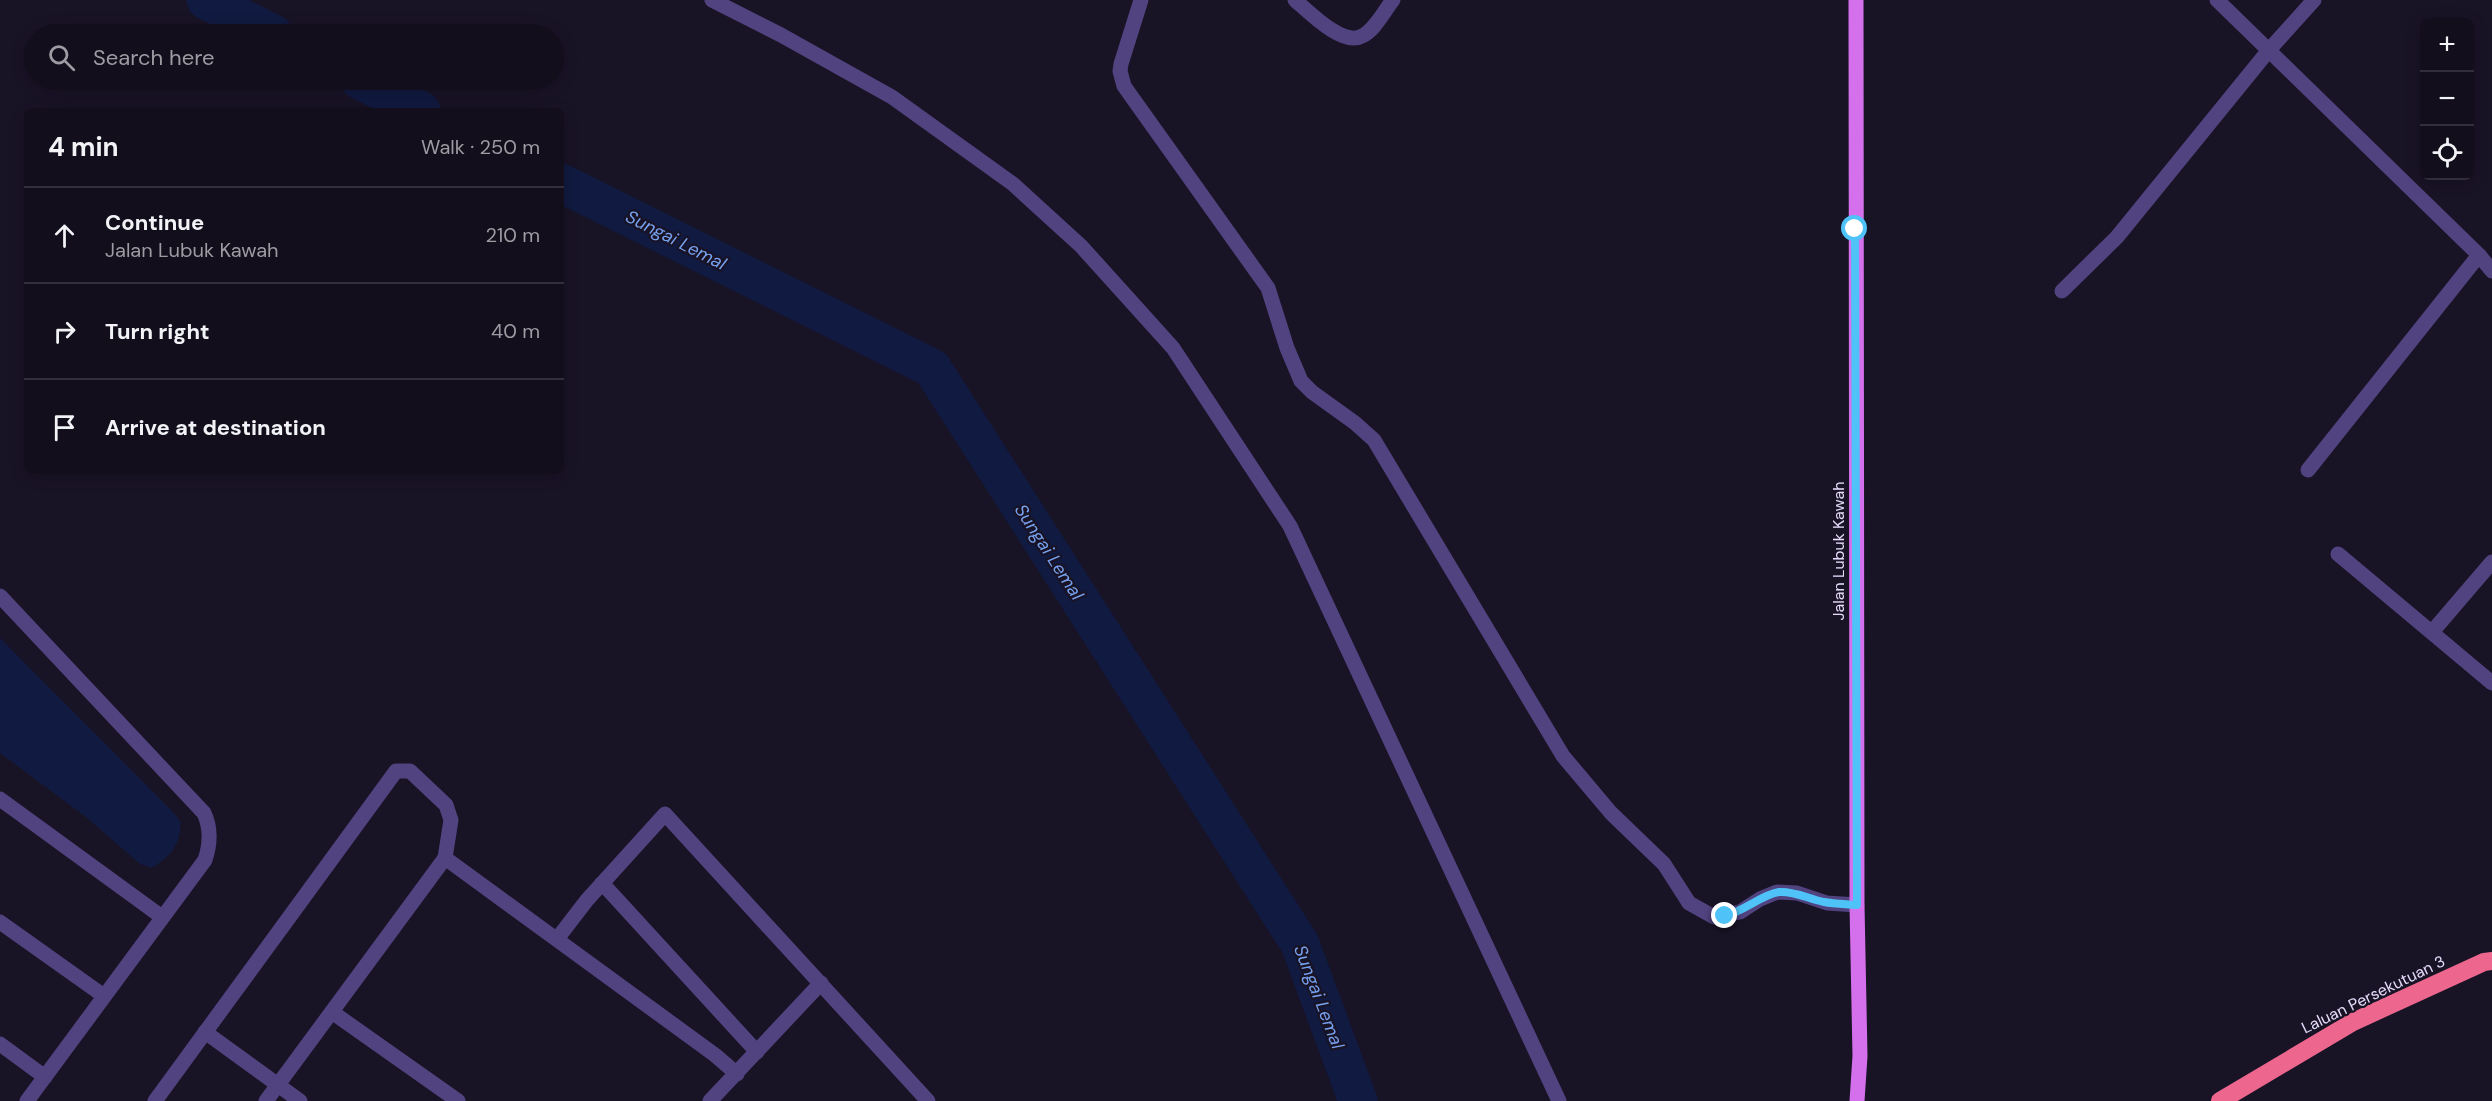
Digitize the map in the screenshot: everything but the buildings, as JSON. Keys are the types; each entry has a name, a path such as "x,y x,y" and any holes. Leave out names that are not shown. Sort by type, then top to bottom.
{"highway":[{"name":"Laluan Persekutuan 3","path":"2220,1101 2353,1022 2489,959"}],"main road":[{"name":"Jalan Lubuk Kawah","path":"1856,0 1857,905 1860,1056 1857,1101"}],"street":[{"path":"712,0 892,97 1013,183 1081,246 1173,348 1290,526 1559,1101"},
{"path":"1141,0 1121,64 1120,71 1124,86 1268,288 1287,348 1301,381 1312,392 1361,427 1374,440 1563,756 1611,813 1664,864 1689,903 1714,917 1740,912 1760,899 1777,892 1797,893 1827,903 1857,905"},
{"path":"1295,0 1332,31 1354,39 1363,36 1393,0"},
{"path":"2217,0 2479,255 2492,271"},
{"path":"2062,291 2117,237 2269,50 2314,0"},
{"path":"2308,470 2479,255"},
{"path":"2338,554 2492,683"},
{"path":"2432,632 2492,562"},
{"path":"0,596 204,813 208,823 209,844 205,860 27,1101"},
{"path":"155,1101 396,771 410,771 446,805 451,820 446,858 266,1101"},
{"path":"0,800 162,917"},
{"path":"556,939 602,883 665,814 928,1101"},
{"path":"446,858 715,1055 737,1074"},
{"path":"602,883 757,1052"},
{"path":"0,922 104,996"},
{"path":"710,1101 821,983"},
{"path":"332,1012 458,1101"},
{"path":"205,1032 300,1101"},
{"path":"0,1044 45,1077"}],"water":[{"path":"0,638 175,814 181,823 173,850 152,868 140,864 86,817 0,753"}],"waterway":[{"name":"Sungai Lemal","path":"206,0 253,24"},
{"name":"Sungai Lemal","path":"380,90 415,108"},
{"name":"Sungai Lemal","path":"564,184 932,368 1300,944 1358,1101"}],"route":[{"path":"1725,916 1740,912 1760,899 1777,892 1797,893 1827,903 1857,905 1855,229"}]}
